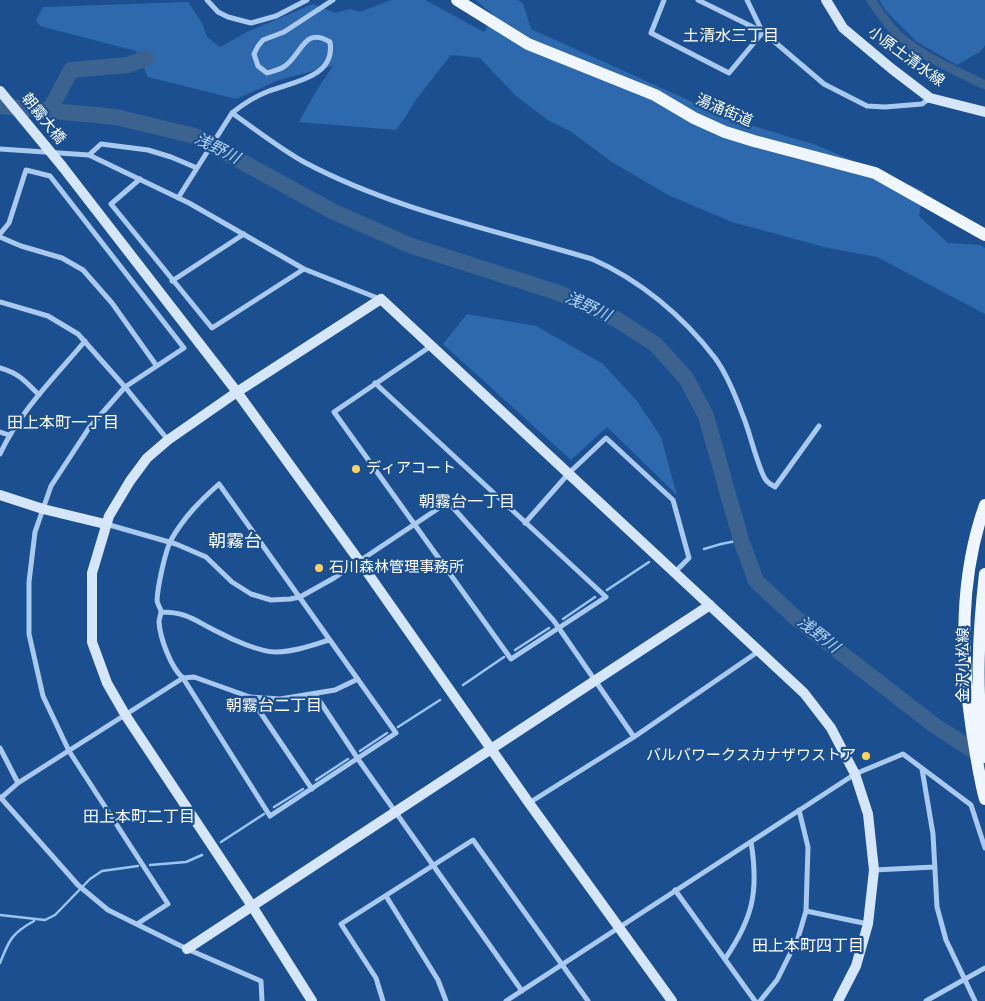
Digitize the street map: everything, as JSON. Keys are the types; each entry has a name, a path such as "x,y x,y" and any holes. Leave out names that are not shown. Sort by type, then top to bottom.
{"main road":[{"name":"湯涌街道","path":"457,0 528,44 655,95 694,118 725,132 874,174 985,235"},
{"path":"984,794 968,703 964,666 964,606 974,543 985,505"},
{"name":"金沢小松線","path":"985,574 979,642 980,711 985,757"}],"street":[{"path":"207,0 218,12 228,17 251,23 276,16 307,0"},
{"path":"178,198 232,112 244,103 268,91 302,81 316,73 327,63 331,51 330,42 315,36 304,42 298,53 284,68 267,73 258,66 254,54 263,40 284,32 333,0"},
{"path":"664,0 651,33 729,73 762,32"},
{"path":"698,0 762,32 824,84 867,106 885,107 922,104 930,98"},
{"path":"747,0 762,32"},
{"name":"小原土清水線","path":"826,0 843,28 930,98 985,112"},
{"name":"朝霧大橋","path":"0,91 62,166 237,392 672,1001"},
{"path":"232,112 303,161 354,186 405,206 592,259 614,269 650,292 674,314 716,359 736,397 765,480 775,487 819,426"},
{"path":"89,155 101,144 148,150 198,166"},
{"path":"0,149 89,155 178,198 304,269 381,299 804,693 831,728 855,774 868,814 874,870 868,924 856,966 838,1001"},
{"path":"137,924 168,904 69,751 43,696 28,634 29,582 36,532 51,486 89,428 125,386 184,348 50,176 26,170 10,223 0,236 21,246 62,258 83,270 112,303 156,365"},
{"path":"140,179 111,204 212,328 304,269"},
{"path":"172,281 244,234"},
{"path":"312,1001 252,906 126,716 107,683 92,642 92,573 106,524 130,481 147,458 168,440 237,392 381,299"},
{"path":"0,302 48,316 78,334 125,386 168,440"},
{"path":"0,454 9,435 39,394 85,341"},
{"path":"375,383 606,597 511,659 334,412 375,383 431,346"},
{"path":"0,368 22,377 39,394"},
{"path":"0,432 9,435"},
{"path":"525,523 569,474 606,438 673,500 689,558 675,572"},
{"path":"219,484 300,598 396,734 270,816 183,678 176,672 165,647 159,621 161,612 157,602 160,580 170,542 182,522 198,502 219,484"},
{"path":"0,495 44,509 170,542 206,557 232,582 251,594 272,600 300,598 360,562 448,502 559,628 634,737"},
{"path":"187,949 710,606"},
{"path":"161,612 176,612 195,619 242,644 276,652 305,648 329,640"},
{"path":"529,803 634,737 760,651"},
{"path":"262,1001 261,981 187,949 108,910 78,885 1,798 18,783 183,678 194,677 250,697 280,699 335,690 358,679"},
{"path":"315,694 358,759 522,991"},
{"path":"250,697 312,789"},
{"path":"0,748 18,783"},
{"path":"506,1001 855,774 903,754 971,805 985,848"},
{"path":"922,769 934,834 937,907 946,940 975,1001"},
{"path":"760,1001 777,980 798,938 806,911 808,847 800,810"},
{"path":"383,1001 376,978 342,924 473,840 561,966 588,1001"},
{"path":"725,959 739,938 751,908 754,864 751,842"},
{"path":"874,870 935,867"},
{"path":"675,890 755,1001"},
{"path":"386,896 438,980 446,1001"},
{"path":"806,911 868,924"},
{"path":"926,1001 985,968"}],"shaded area":[{"path":"391,0 425,0 484,32 494,15 475,0 517,0 523,3 531,29 730,119 816,145 924,191 919,216 948,243 980,245 985,248 985,314 877,257 828,248 732,222 668,195 612,162 570,131 549,121 516,96 480,58 451,55 415,101 396,130 299,122 333,66 279,80 236,99 148,77 136,51 40,26 36,20 43,7 188,2 202,23 207,37 220,47 247,32 313,4 335,13 350,9 360,12"},
{"path":"879,0 985,0 985,45 981,51 957,65 917,42 886,11"},
{"path":"467,314 536,326 603,364 637,401 661,437 677,495 607,427 571,460 443,344"}],"waterway":[{"path":"871,0 897,34 917,50 985,85"},
{"path":"49,111 71,70 128,65 146,58"},
{"name":"浅野川","path":"0,106 116,117 195,136 332,211 409,245 559,293 616,319 655,344 686,378 706,416 741,540 756,581 797,619 934,725 985,758"},
{"path":"704,549 741,540"},
{"path":"607,590 649,562"},
{"path":"563,619 595,597"},
{"path":"515,650 549,628"},
{"path":"463,685 504,657"},
{"path":"398,727 440,700"},
{"path":"360,751 387,733"},
{"path":"316,780 348,759"},
{"path":"274,807 303,789"},
{"path":"221,842 264,814"},
{"path":"150,865 186,862 202,855"},
{"path":"0,915 45,920 55,915 90,879 102,871 138,866"},
{"path":"0,963 6,948 16,933 34,921"}],"place":[{"name":"ディアコート","path":"356,469"},
{"name":"石川森林管理事務所","path":"319,568"},
{"name":"バルバワークスカナザワストア","path":"866,756"}],"district":[{"name":"土清水三丁目","path":"731,37"},
{"name":"田上本町一丁目","path":"63,424"},
{"name":"朝霧台一丁目","path":"467,503"},
{"name":"朝霧台","path":"235,542"},
{"name":"朝霧台二丁目","path":"274,707"},
{"name":"田上本町二丁目","path":"139,818"},
{"name":"田上本町四丁目","path":"808,947"}]}
